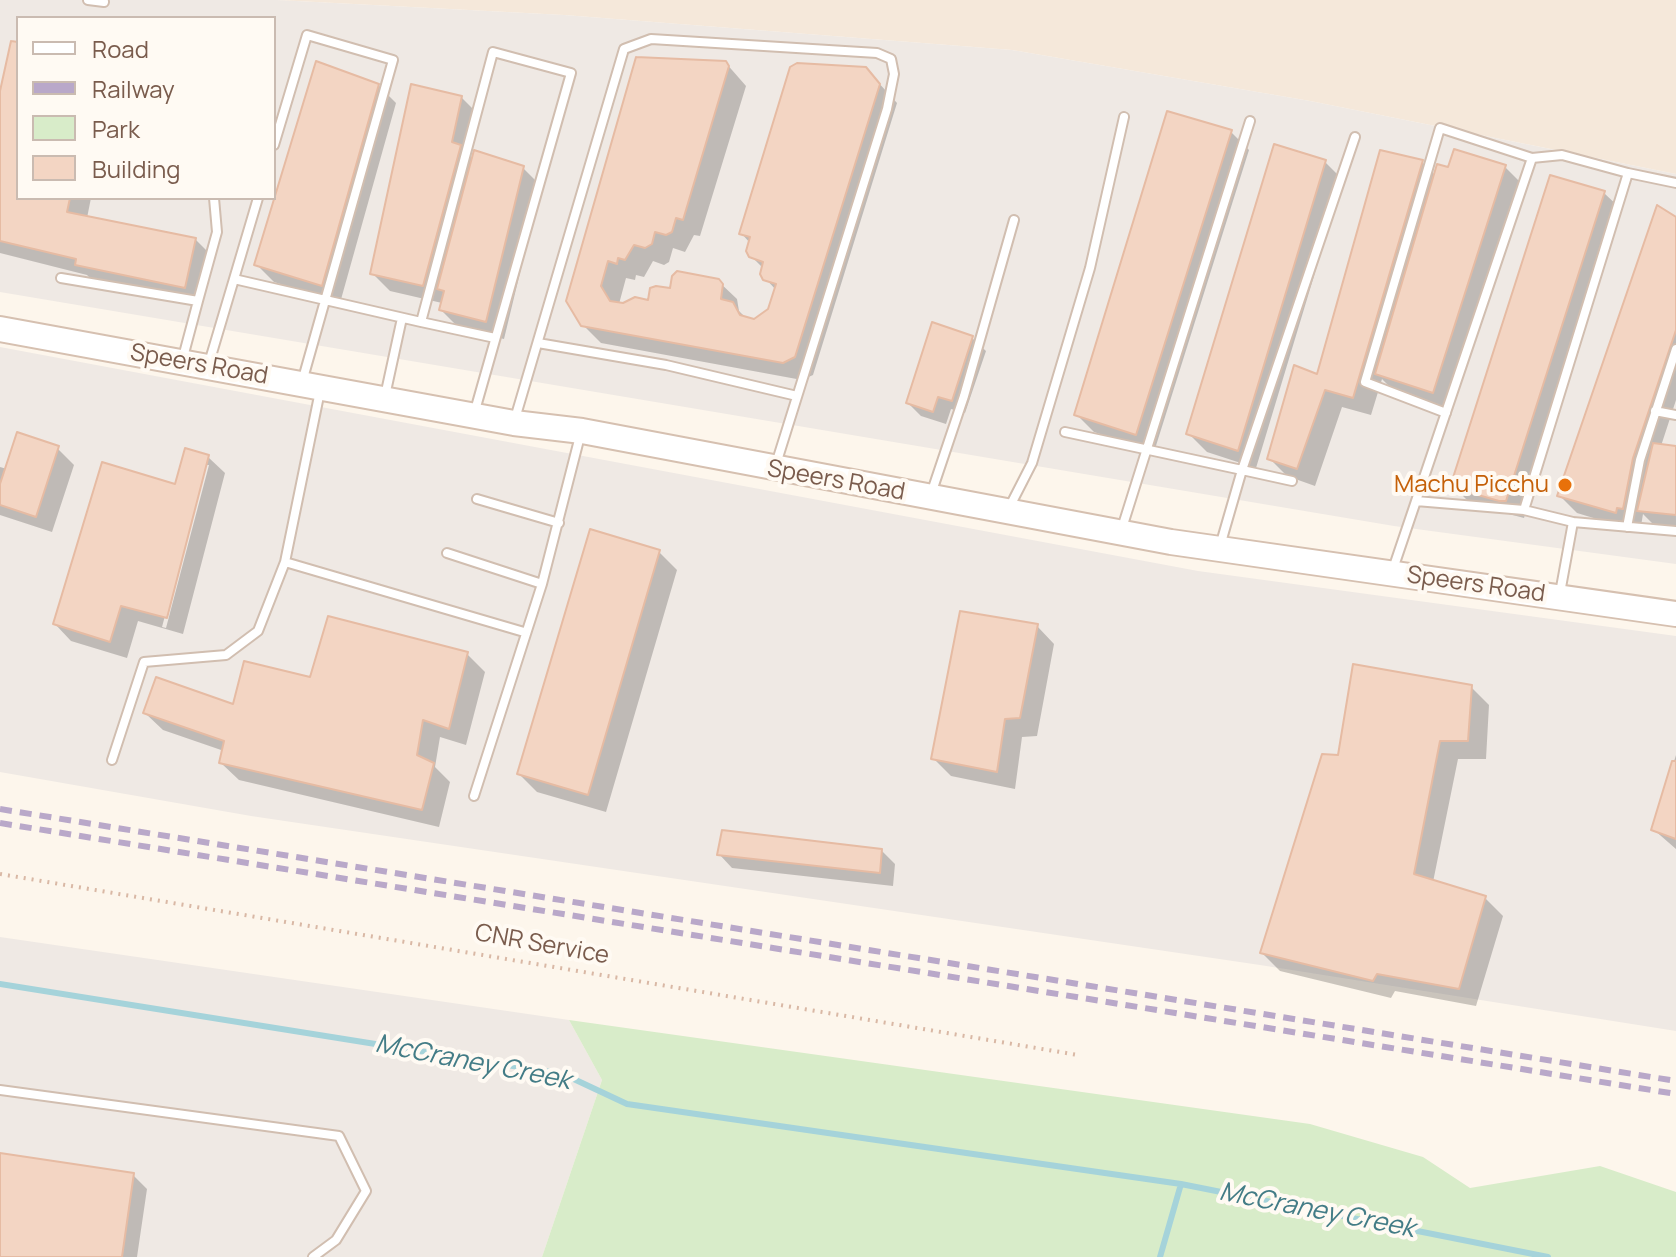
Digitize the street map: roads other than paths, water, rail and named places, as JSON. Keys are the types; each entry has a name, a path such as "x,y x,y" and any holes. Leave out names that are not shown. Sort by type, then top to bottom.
{"main road":[{"name":"Speers Road","path":"0,329 514,423 582,431 774,470 1121,533 1676,614"}],"lane":[{"path":"88,0 104,2"},
{"path":"112,760 144,662 226,655 258,631 285,562 325,301 393,60 307,35 276,138"},
{"path":"514,423 624,49 651,39 877,53 891,59 894,74 887,109 774,470"},
{"path":"421,322 493,52 571,73 474,415"},
{"path":"1007,512 1032,463 1082,298 1124,117"},
{"path":"1121,533 1250,121"},
{"path":"1446,413 1365,382 1440,128 1532,158 1562,155 1676,183"},
{"path":"1220,548 1242,470 1355,137"},
{"path":"1391,573 1532,158"},
{"path":"1524,510 1628,173"},
{"path":"181,362 217,232 214,200"},
{"path":"208,367 257,200"},
{"path":"930,498 964,396 1014,220"},
{"path":"61,278 198,301"},
{"path":"234,279 495,338"},
{"path":"385,399 402,318"},
{"path":"538,343 666,365 797,396"},
{"path":"1627,527 1640,460 1676,349"},
{"path":"1655,411 1676,415"},
{"path":"474,796 524,632 542,584 582,431"},
{"path":"1065,432 1292,481"},
{"path":"477,499 559,523"},
{"path":"1416,501 1524,510 1573,522 1676,531"},
{"path":"1559,597 1573,522"},
{"path":"447,553 542,584"},
{"path":"285,562 524,632"},
{"path":"0,1090 339,1136 366,1191 336,1240 313,1257"}],"waterway":[{"name":"McCraney Creek","path":"0,984 563,1074 627,1104 1181,1184"},
{"name":"McCraney Creek","path":"1160,1257 1181,1184 1548,1257"}],"railway":[{"path":"0,809 1676,1081"},
{"path":"0,823 1676,1094"}],"place":[{"name":"Machu Picchu","path":"1565,485"}]}
